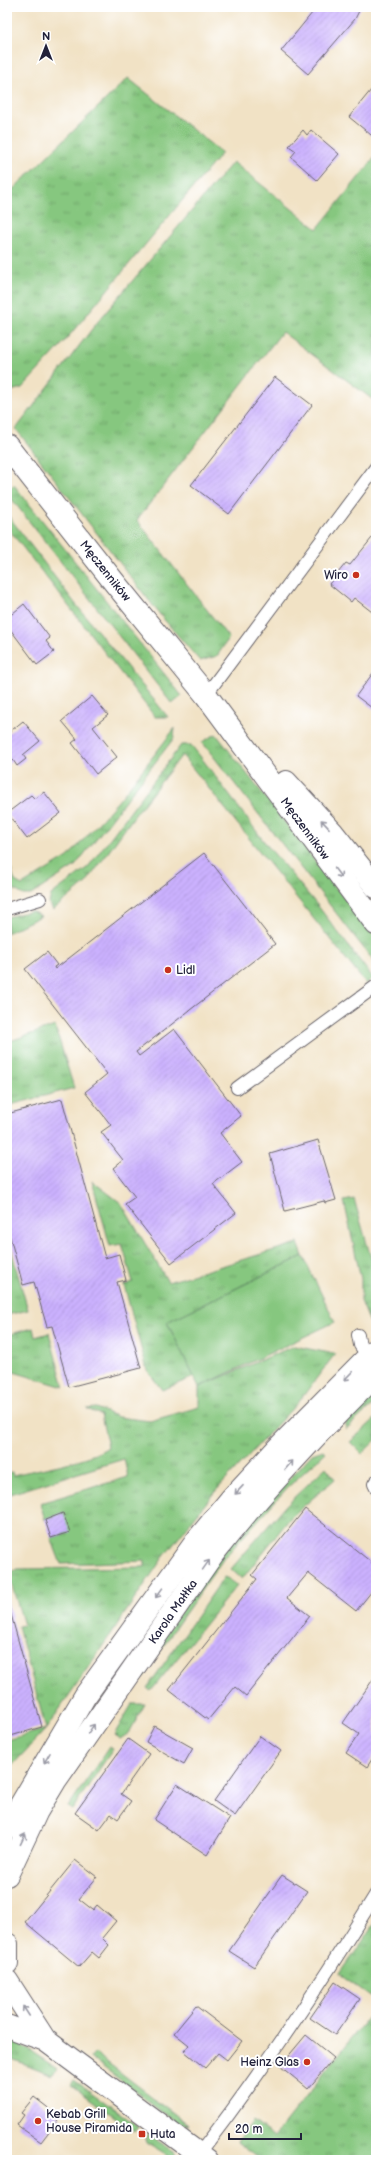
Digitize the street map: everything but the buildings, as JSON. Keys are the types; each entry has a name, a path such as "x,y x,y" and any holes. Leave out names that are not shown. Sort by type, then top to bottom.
{"main road":[{"name":"Męczenników","path":"7,446 114,582 206,695 376,924"},
{"name":"Męczenników","path":"206,695 333,833 376,887"},
{"name":"Karola Małłka","path":"7,1828 85,1696 198,1539 231,1499 278,1448 374,1362"},
{"name":"Karola Małłka","path":"7,1875 38,1811 55,1781 213,1554 236,1524 306,1445 374,1362"},
{"path":"7,1944 7,1963"},
{"path":"7,1981 45,2040"},
{"path":"7,2026 45,2040 203,2157"}],"lane":[{"path":"206,695 376,467"},
{"path":"7,899 12,907 40,899"},
{"path":"237,1088 376,986"},
{"path":"358,1335 360,1345 374,1362"},
{"path":"376,1481 374,1484 376,1488"},
{"path":"203,2157 229,2115 332,1966 376,1894"}],"green space":[{"path":"128,78 222,153 58,349 22,388 7,392 7,195"},
{"path":"376,156 376,402 282,332 137,520 229,638 217,656 200,661 161,616 16,429 95,325 233,162 317,229"},
{"path":"14,485 182,696 172,704 7,493 7,489"},
{"path":"7,514 74,602 168,717 155,717 7,527"},
{"path":"175,728 174,738 75,866 31,895 23,895 7,885 7,857 15,881 22,885 68,857 119,800"},
{"path":"216,734 376,939 376,964 202,742"},
{"path":"181,745 191,745 266,844 318,906 373,978 366,984 182,755 135,815 86,883 53,910 49,903 51,895 88,867"},
{"path":"31,911 41,916 7,933 7,917"},
{"path":"55,1026 74,1088 7,1106 7,1042"},
{"path":"92,1181 121,1203 168,1282 298,1243 303,1256 167,1322 194,1377 162,1390 147,1370 124,1285 133,1282 122,1244 110,1246"},
{"path":"354,1199 376,1275 376,1319 370,1323 361,1301 361,1279 344,1201"},
{"path":"7,1236 28,1310 7,1315"},
{"path":"303,1256 335,1322 199,1387 167,1322"},
{"path":"33,1328 35,1337 49,1333 64,1387 7,1370 7,1335"},
{"path":"294,1346 335,1354 300,1400 213,1494 162,1559 46,1729 18,1626 24,1625 8,1573 18,1569 145,1567 145,1561 61,1564 51,1538 69,1532 63,1514 45,1520 40,1503 128,1477 124,1459 7,1495 7,1473 12,1472 13,1475 63,1464 89,1456 108,1447 101,1415 87,1409 96,1408 118,1417 150,1421 199,1407 199,1387"},
{"path":"376,1394 376,1402 346,1429 346,1422"},
{"path":"376,1418 376,1440 362,1454 350,1442"},
{"path":"323,1450 326,1452 287,1488 224,1558 175,1628 145,1675 141,1678 138,1676 212,1564 312,1454"},
{"path":"326,1467 335,1479 291,1517 242,1579 231,1569 286,1505"},
{"path":"224,1577 237,1585 151,1691 147,1688"},
{"path":"132,1704 145,1704 129,1733 120,1739 114,1735"},
{"path":"46,1729 7,1771 7,1740"},
{"path":"109,1747 113,1749 72,1810 68,1807"},
{"path":"376,1922 376,2000 340,1974"},
{"path":"376,2007 376,2160 261,2160 237,2142 253,2121 274,2137"},
{"path":"9,2037 58,2069 53,2075 7,2057 7,2040"},
{"path":"95,2053 189,2125 179,2124 91,2058"},
{"path":"74,2080 138,2126 134,2131 71,2085"},
{"path":"148,2135 174,2151 176,2156 174,2160 146,2143 145,2139"}],"place":[{"name":"Wiro","path":"356,575"},
{"name":"Lidl","path":"168,970"},
{"name":"Heinz Glas","path":"307,2062"},
{"name":"Kebab Grill House Piramida","path":"38,2121"},
{"name":"Huta","path":"142,2134"}]}
